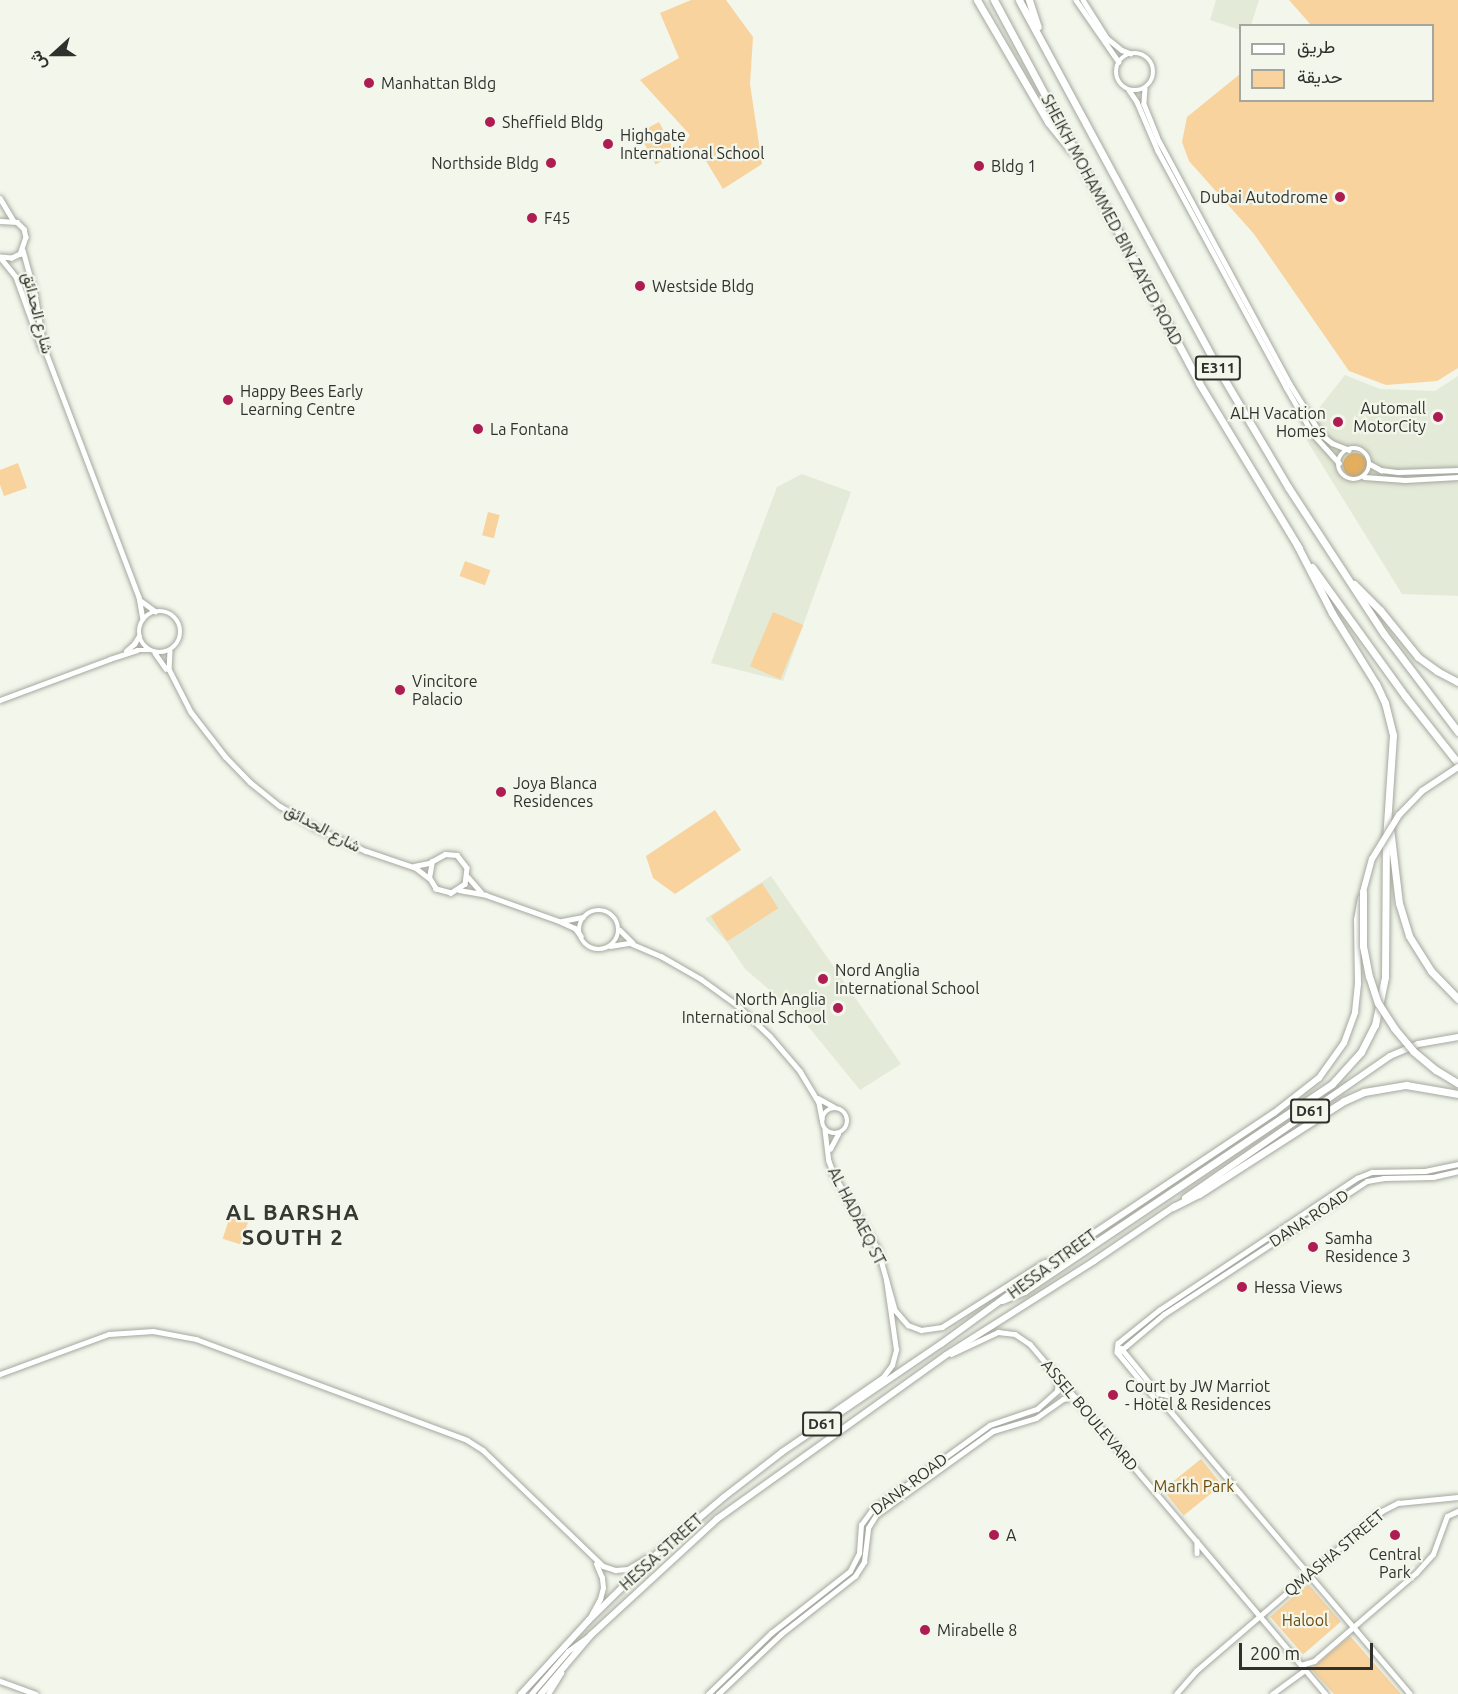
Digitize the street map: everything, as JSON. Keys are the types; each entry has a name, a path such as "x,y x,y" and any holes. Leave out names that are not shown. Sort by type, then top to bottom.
{"highway":[{"path":"976,0 1048,122 1083,165"},
{"name":"SHEIKH MOHAMMED BIN ZAYED ROAD","path":"994,0 1220,420 1297,545 1374,654 1458,765"},
{"name":"SHEIKH MOHAMMED BIN ZAYED ROAD","path":"1019,0 1246,418 1384,634 1458,732"},
{"path":"1029,0 1044,44"},
{"path":"1002,1300 1024,1291 1332,1084 1352,1064 1375,1025 1383,993 1389,813 1394,749 1391,724 1385,704 1297,545"},
{"path":"1344,574 1376,606 1418,657 1437,671 1458,682"},
{"path":"1389,813 1397,891 1409,936 1431,971 1458,999"},
{"path":"1363,892 1363,946 1369,976 1378,1003 1394,1028 1413,1051 1436,1070 1458,1083"},
{"path":"1173,1207 1199,1194 1344,1101 1374,1089 1407,1085 1458,1094"}],"main road":[{"name":"HESSA STREET","path":"521,1694 589,1620 652,1558 724,1497 813,1431 1002,1300 1057,1259 1306,1090 1333,1061 1349,1031 1358,993 1357,929 1363,892 1372,859 1399,815 1422,790 1458,765"},
{"name":"HESSA STREET","path":"541,1694 591,1635 717,1519 946,1354 1094,1261 1390,1056 1418,1044 1458,1037"},
{"path":"531,1694 568,1651 591,1635"},
{"path":"0,1681 36,1694"}],"street":[{"path":"1076,0 1089,23 1119,62 1118,78 1137,102 1154,145 1286,387 1313,434 1339,463"},
{"path":"1083,0 1107,38 1122,50 1146,56 1153,65 1154,76 1145,88 1144,104 1156,137 1290,384 1321,434 1332,443 1349,450"},
{"path":"1119,62 1132,53"},
{"path":"1129,90 1145,88"},
{"path":"0,198 13,220 0,221"},
{"name":"شارع الحدائق","path":"13,220 22,227 26,234 23,250 35,294 44,347 54,375"},
{"path":"0,257 12,258 23,250"},
{"name":"شارع الحدائق","path":"0,257 16,277 139,597 143,619"},
{"path":"1458,470 1394,472 1370,464 1364,452 1357,449 1343,454 1339,463 1340,472 1346,478 1355,480 1364,477 1405,480 1458,477"},
{"path":"1364,477 1370,464"},
{"path":"139,597 145,605 156,611 171,614 180,626 179,642 170,651 168,665 180,692"},
{"path":"110,659 131,648 139,636 143,619 156,611"},
{"path":"139,636 148,650"},
{"path":"0,700 137,650 148,650 155,653 170,651"},
{"path":"155,653 180,692"},
{"name":"شارع الحدائق","path":"180,692 201,727 225,756 272,800 328,834 408,866 429,878"},
{"path":"408,866 432,861 445,854 457,855 466,864 468,877 474,886 486,895"},
{"path":"432,861 429,878 434,887 442,892 459,890 486,895 575,928 587,945 594,949 625,943 635,945 687,970 737,1005 786,1053 816,1096 825,1130 838,1134"},
{"path":"459,890 468,877"},
{"path":"580,936 580,924 584,917 594,910 606,911 614,916 619,929 635,945"},
{"path":"559,921 584,917"},
{"path":"610,946 618,937 619,929"},
{"path":"816,1096 845,1112 849,1121 846,1129 838,1134 828,1155"},
{"path":"822,1119 826,1112 836,1108"},
{"name":"AL HADAEQ ST","path":"825,1130 828,1155 834,1175 878,1249 898,1316 911,1326 928,1330 948,1324 1043,1263 1057,1259"},
{"name":"DANA ROAD","path":"1458,1164 1425,1171 1372,1172 1357,1178 1159,1310 1118,1343 1116,1348 1120,1351 1163,1315 1367,1181 1384,1178 1433,1177 1458,1171"},
{"name":"AL HADAEQ ST","path":"813,1431 818,1422 883,1377 892,1365 896,1350 886,1278"},
{"path":"0,1374 109,1334 153,1331 196,1339 467,1440 488,1456 593,1559 601,1572 603,1588 589,1620"},
{"name":"ASSEL BOULEVARD","path":"946,1354 960,1351 989,1334 1006,1332 1030,1344 1326,1694"},
{"path":"1120,1351 1157,1392 1167,1395"},
{"path":"1120,1351 1159,1401 1214,1462 1410,1694"},
{"name":"DANA ROAD","path":"708,1694 771,1633 850,1570 859,1553 861,1525 872,1510 990,1425 1029,1414 1037,1409 1057,1391 1057,1376"},
{"name":"DANA ROAD","path":"718,1694 781,1634 855,1576 864,1562 868,1528 876,1515 993,1431 1036,1418 1063,1399 1075,1397"},
{"path":"1214,1462 1223,1467"},
{"name":"QMASHA STREET","path":"1176,1694 1188,1677 1387,1508 1398,1503 1458,1497"},
{"path":"1251,1498 1252,1507"},
{"path":"1272,1694 1303,1667 1314,1661 1426,1563 1433,1554 1447,1516 1458,1511"},
{"path":"1197,1541 1197,1553"},
{"path":"593,1559 609,1568 621,1570 652,1558"},
{"path":"548,1694 566,1662"}],"shaded area":[{"path":"1216,0 1259,0 1251,24 1239,24 1239,30 1210,20"},
{"path":"1345,375 1380,389 1435,391 1458,376 1458,596 1402,594 1301,431"},
{"path":"1355,453 1360,454 1366,460 1366,470 1360,476 1355,477 1350,476 1344,470 1343,465 1344,460 1350,454"},
{"path":"802,474 851,492 783,681 711,663 777,487"},
{"path":"771,876 901,1064 860,1090 798,1014 745,969 727,942 705,919"}],"green space":[{"path":"691,0 726,0 753,37 750,84 762,164 723,189 697,146 678,153 690,135 640,80 679,58 660,13"},
{"name":"Dubai Autodrome","path":"1289,0 1458,0 1458,368 1437,381 1386,385 1349,371 1254,234 1189,161 1182,142 1187,117 1239,75 1239,102 1434,102 1434,24 1310,24"},
{"path":"659,122 676,154 656,165 639,133"},
{"path":"18,463 27,488 4,496 0,485 0,470"},
{"path":"488,512 500,515 494,538 482,535"},
{"path":"465,561 490,570 485,585 460,576"},
{"path":"773,612 803,625 780,679 750,666"},
{"path":"715,810 741,850 675,894 653,878 646,856"},
{"path":"762,883 778,908 727,941 711,916"},
{"path":"231,1213 249,1219 241,1245 223,1239"},
{"name":"Markh Park","path":"1201,1459 1222,1485 1184,1515 1163,1490"},
{"name":"Halool","path":"1308,1584 1341,1622 1303,1655 1270,1617"},
{"path":"1350,1636 1401,1694 1334,1694 1311,1669"}],"place":[{"name":"Manhattan Bldg","path":"369,83"},
{"name":"Sheffield Bldg","path":"490,122"},
{"name":"Highgate International School","path":"608,144"},
{"name":"Northside Bldg","path":"551,163"},
{"name":"Bldg 1","path":"979,166"},
{"name":"Dubai Autodrome","path":"1340,197"},
{"name":"F45","path":"532,218"},
{"name":"Westside Bldg","path":"640,286"},
{"name":"Happy Bees Early Learning Centre","path":"228,400"},
{"name":"Automall MotorCity","path":"1438,417"},
{"name":"ALH Vacation Homes","path":"1338,422"},
{"name":"La Fontana","path":"478,429"},
{"name":"Vincitore Palacio","path":"400,690"},
{"name":"Joya Blanca Residences","path":"501,792"},
{"name":"Nord Anglia International School","path":"823,979"},
{"name":"North Anglia International School","path":"838,1008"},
{"name":"Samha Residence 3","path":"1313,1247"},
{"name":"Hessa Views","path":"1242,1287"},
{"name":"Court by JW Marriot - Hotel & Residences","path":"1113,1395"},
{"name":"A","path":"994,1535"},
{"name":"Central Park","path":"1395,1535"},
{"name":"Mirabelle 8","path":"925,1630"}],"district":[{"name":"AL BARSHA SOUTH 2","path":"293,1224"}]}
